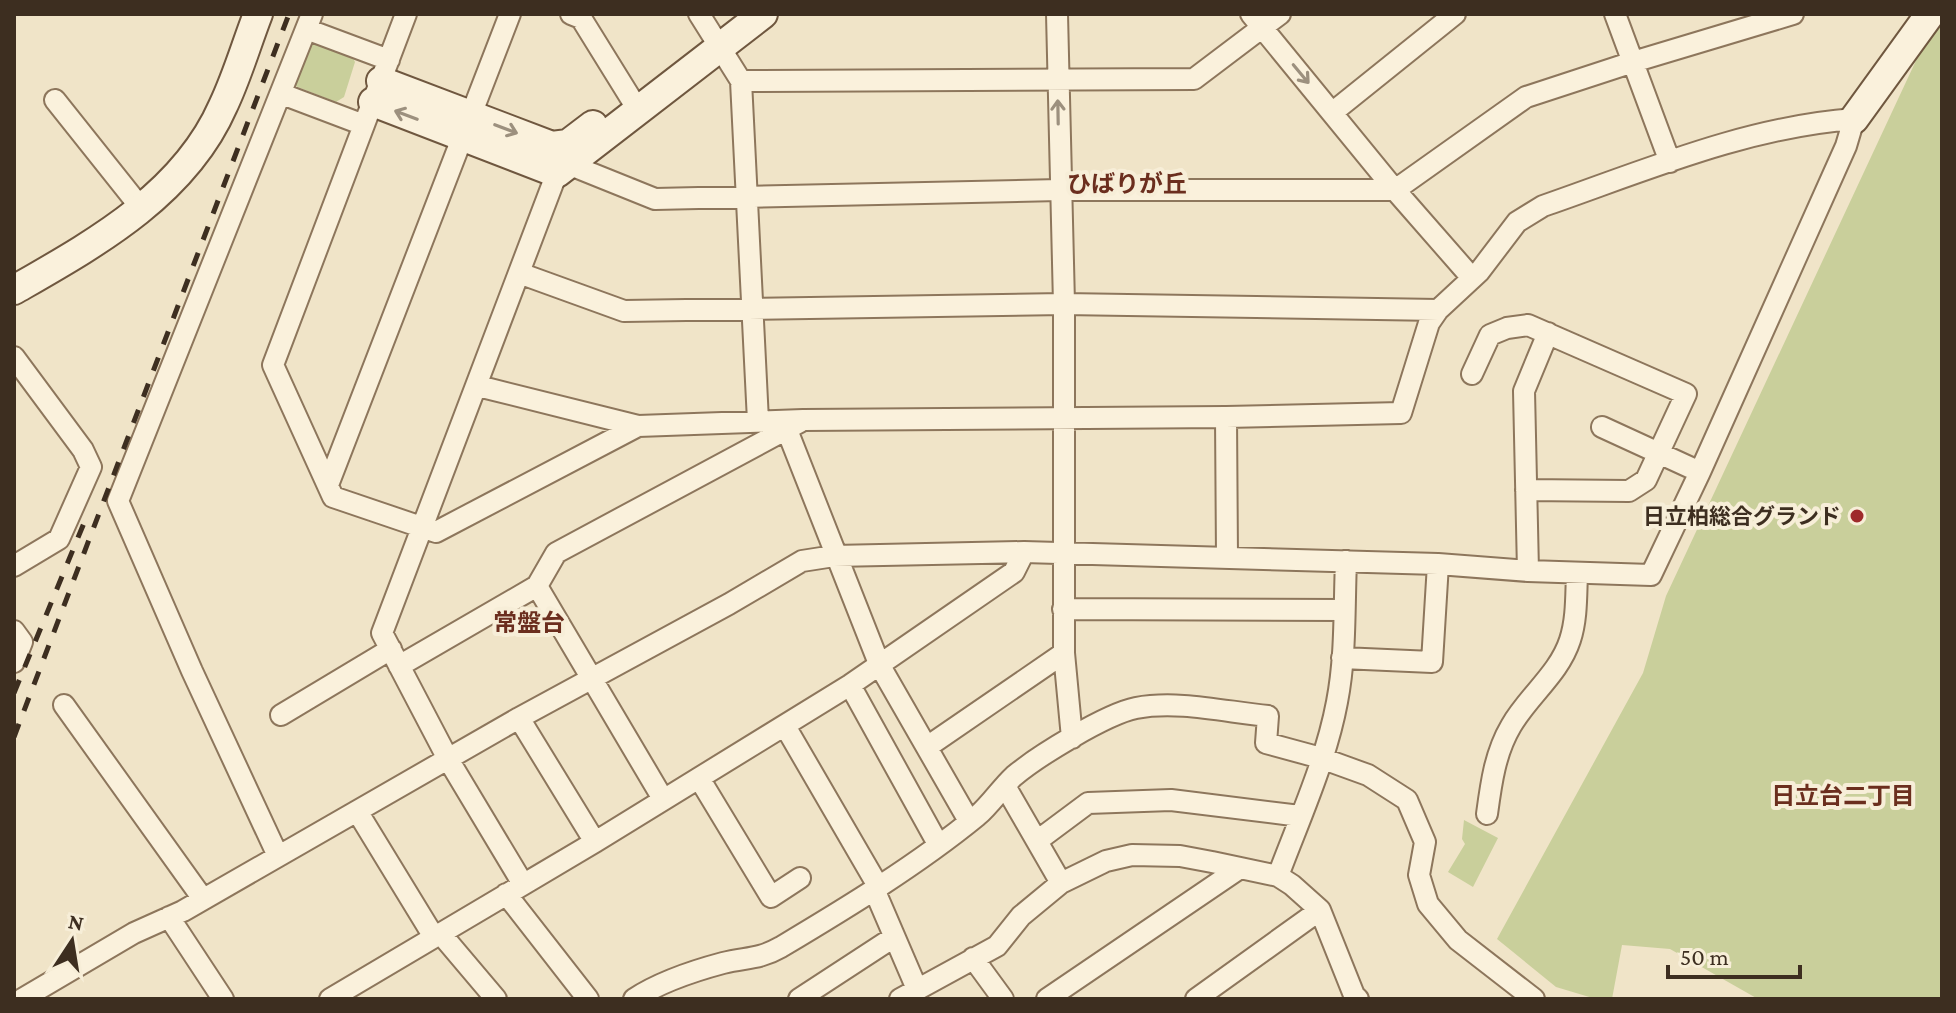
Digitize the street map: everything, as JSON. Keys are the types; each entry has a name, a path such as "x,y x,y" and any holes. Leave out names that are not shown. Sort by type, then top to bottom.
{"street":[{"path":"14,290 121,225 173,178 211,130 223,107 258,14"},
{"path":"406,14 273,365 333,497 436,532 638,426"},
{"path":"328,485 510,14"},
{"path":"571,14 581,18 634,103"},
{"path":"586,998 515,889 382,633 564,160 634,103 710,32 736,14"},
{"path":"710,32 763,14"},
{"path":"1057,14 1064,304 1063,609 1072,738"},
{"path":"741,81 1194,79 1257,21 1280,14"},
{"path":"1333,112 1455,14"},
{"path":"1615,14 1670,162"},
{"path":"282,94 377,92 467,126 552,146 564,160 655,199 1059,190 1395,190 1526,97 1793,14"},
{"path":"22,999 134,933 203,899 802,561 834,556 1024,552 1438,564 1651,575 1846,146 1854,119 1930,14"},
{"path":"278,856 118,501 309,21 377,92"},
{"path":"1257,21 1395,190 1472,278"},
{"path":"710,32 741,81 758,421"},
{"path":"55,100 141,208"},
{"path":"478,386 638,426 758,421 795,425 1401,413 1429,323 1438,310 1472,278 1517,222 1543,206 1736,139 1854,119"},
{"path":"519,273 624,311 1064,304 1438,310"},
{"path":"1472,374 1490,335 1507,328 1528,325 1686,394 1646,480 1629,491 1526,490"},
{"path":"1528,571 1524,391 1548,333"},
{"path":"14,357 83,450 91,467 59,539 14,566"},
{"path":"1226,417 1227,557"},
{"path":"795,425 834,556 880,666 969,821"},
{"path":"281,715 537,586 556,553 795,425"},
{"path":"1602,427 1700,472"},
{"path":"330,999 595,842 880,666 1014,572 1024,552"},
{"path":"1278,876 1321,758 1337,703 1346,561"},
{"path":"1342,658 1432,662 1438,564"},
{"path":"1487,814 1492,777 1506,736 1550,676 1570,642 1577,573"},
{"path":"537,586 663,799"},
{"path":"1063,609 1344,610"},
{"path":"14,631 22,642 14,662"},
{"path":"927,747 1064,653"},
{"path":"850,685 938,844"},
{"path":"64,705 203,899"},
{"path":"634,999 646,991 693,973 727,962 758,958 876,888 969,821 1013,777 1072,738 1135,708 1177,707 1268,716 1266,743 1368,775 1407,800 1425,842 1419,875 1428,904 1458,940 1534,999"},
{"path":"519,718 595,842"},
{"path":"785,726 876,888 916,994 997,946 1021,916 1061,883 1106,861 1132,855 1180,856 1278,876 1320,910 1353,998"},
{"path":"699,778 771,897 800,878"},
{"path":"1005,786 1061,883"},
{"path":"1037,841 1088,803 1171,800 1300,816"},
{"path":"357,811 438,935 496,999"},
{"path":"1047,999 1240,868"},
{"path":"1196,999 1320,910"},
{"path":"169,917 223,999"},
{"path":"799,999 894,937"},
{"path":"973,958 1003,999"}],"green space":[{"path":"1942,23 1942,999 1758,999 1670,949 1622,945 1612,999 1596,999 1556,987 1497,939 1643,673 1666,596 1920,52"},
{"path":"306,40 353,58 355,62 344,97 336,102 290,84"},
{"path":"1464,820 1498,838 1473,887 1448,872 1465,844 1462,839"}],"railway":[{"path":"14,737 289,14"},
{"path":"14,693 84,523"}],"place":[{"name":"日立柏総合グランド","path":"1857,516"}],"district":[{"name":"ひばりが丘","path":"1127,184"},
{"name":"常盤台","path":"529,623"},
{"name":"日立台二丁目","path":"1843,796"}]}
